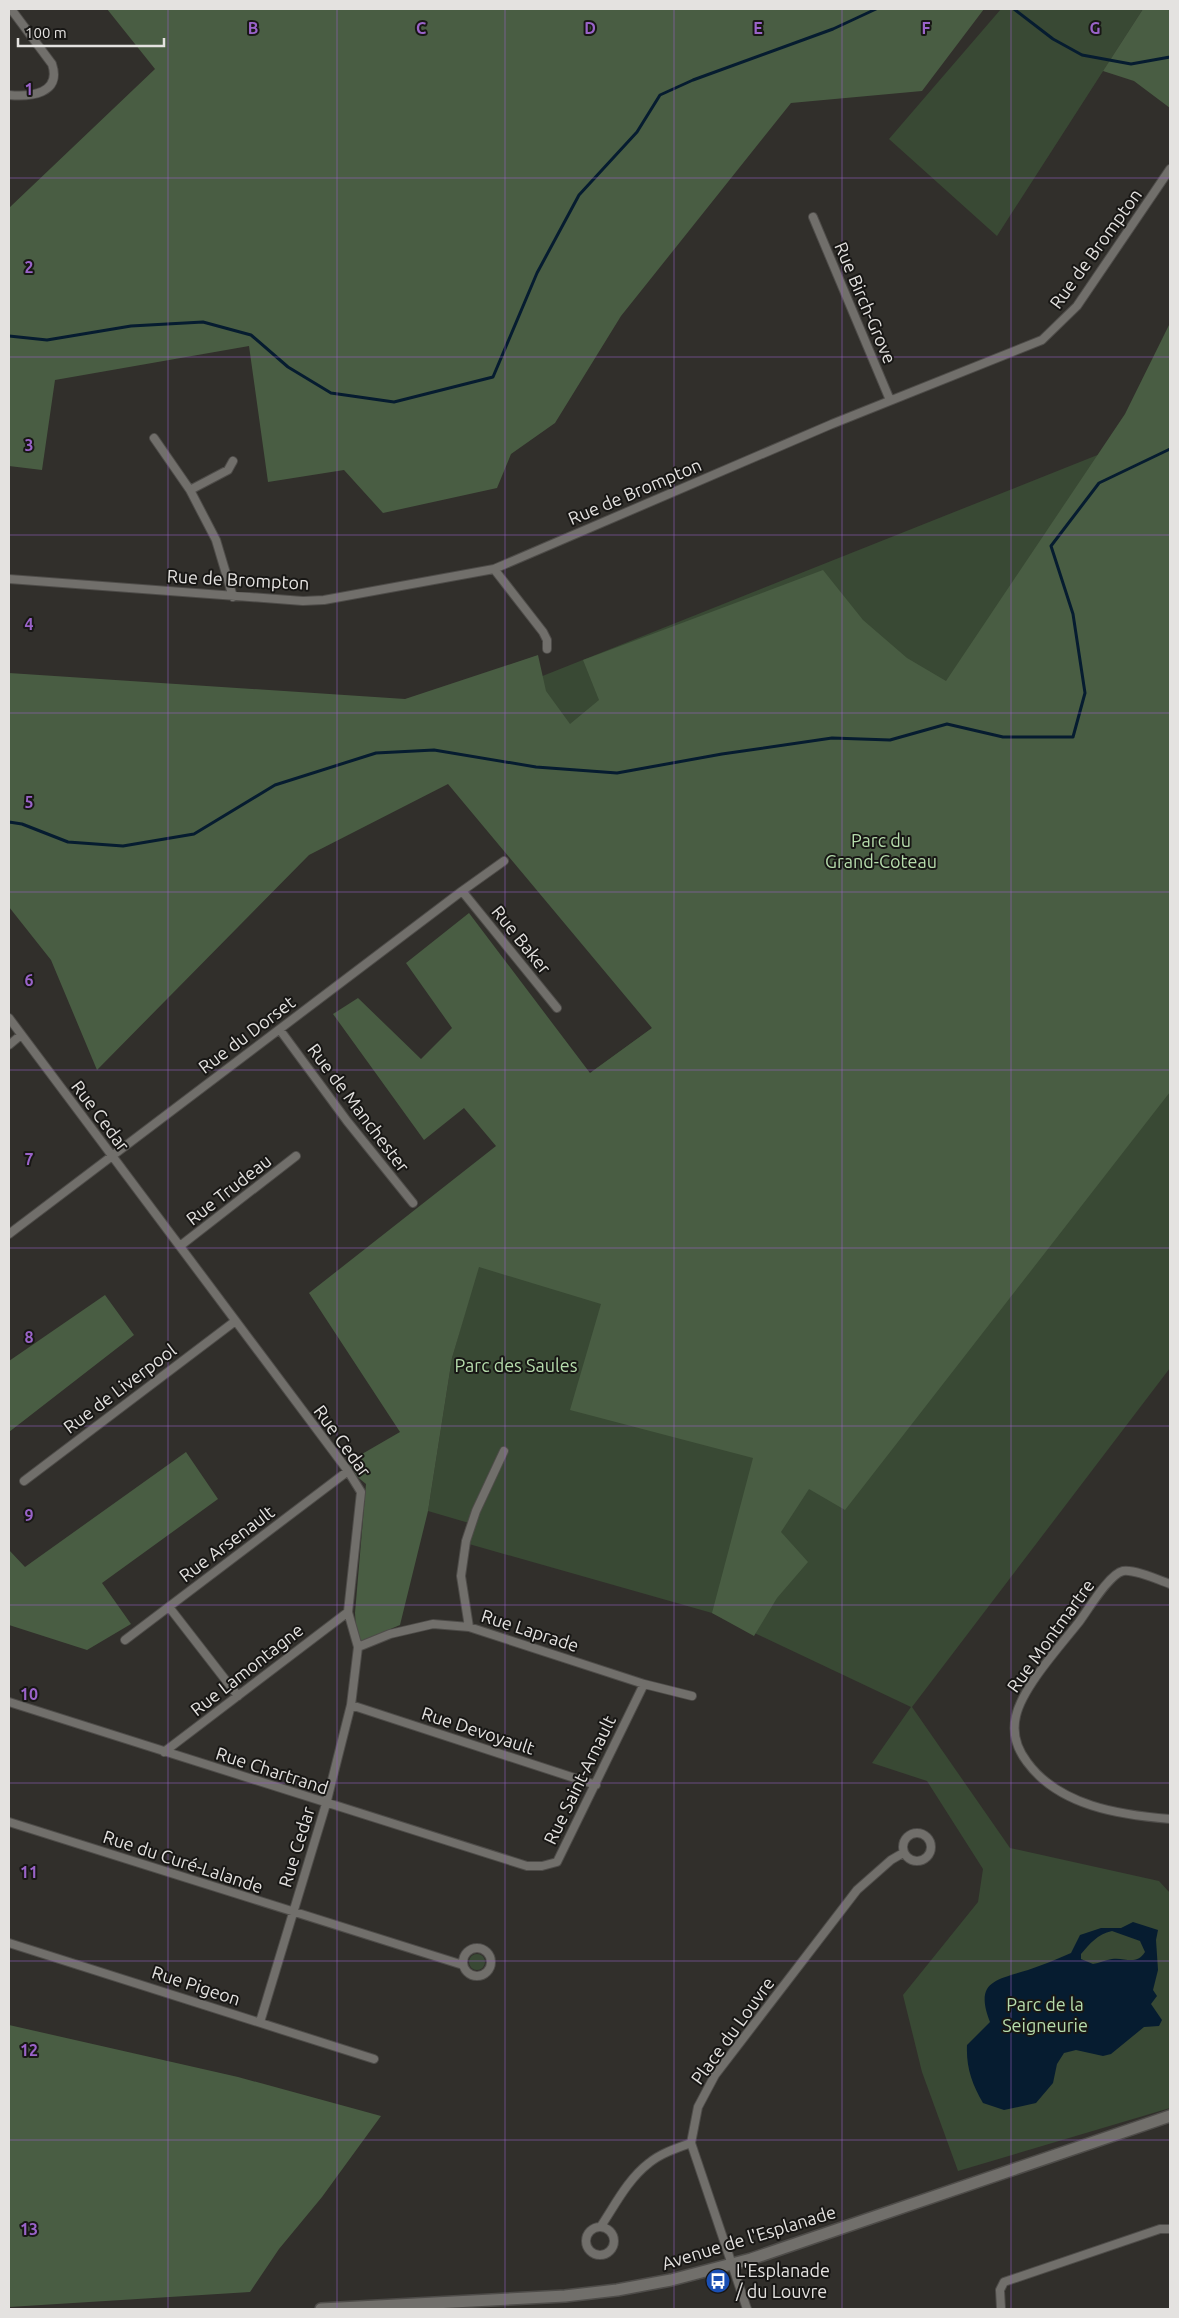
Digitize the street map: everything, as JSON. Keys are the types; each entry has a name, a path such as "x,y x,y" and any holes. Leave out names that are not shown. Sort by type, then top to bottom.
{"street":[{"path":"9,95 26,96 40,94 51,84 55,73 52,64 11,9"},
{"name":"Rue de Brompton","path":"9,579 303,601 324,600 494,569 890,400 1042,340 1077,306 1170,169"},
{"name":"Rue Birch-Grove","path":"813,217 890,400"},
{"path":"154,438 190,490 216,540 233,597"},
{"path":"190,490 228,470 233,462"},
{"path":"494,569 543,632 547,640 547,649"},
{"name":"Rue du Dorset","path":"9,1234 504,861"},
{"name":"Rue Baker","path":"462,891 557,1008"},
{"name":"Rue Cedar","path":"9,1018 180,1246 234,1322 348,1471 360,1492 348,1612 358,1647 351,1705 326,1804 260,2022"},
{"name":"Rue de Manchester","path":"280,1030 347,1121 413,1204"},
{"path":"9,1044 21,1035"},
{"name":"Rue Trudeau","path":"180,1246 296,1156"},
{"name":"Rue de Liverpool","path":"24,1481 234,1322"},
{"path":"469,1627 461,1576 466,1540 476,1511 504,1451"},
{"name":"Rue Arsenault","path":"124,1640 348,1471"},
{"name":"Rue Montmartre","path":"1170,1584 1132,1572 1123,1571 1116,1574 1099,1594 1020,1701 1014,1728 1018,1750 1034,1772 1068,1795 1084,1803 1121,1813 1170,1819"},
{"path":"169,1607 238,1696"},
{"name":"Rue Lamontagne","path":"164,1752 348,1612"},
{"name":"Rue Laprade","path":"358,1647 390,1634 433,1624 469,1627 644,1684 692,1696"},
{"name":"Rue Saint-Arnault","path":"527,1866 542,1866 556,1862 596,1785 644,1684"},
{"name":"Rue Chartrand","path":"9,1702 326,1804 527,1866"},
{"name":"Rue Devoyault","path":"351,1705 596,1785"},
{"name":"Rue du Curé-Lalande","path":"9,1822 463,1965"},
{"name":"Place du Louvre","path":"748,2309 692,2142 698,2107 715,2075 857,1890 903,1853"},
{"name":"Rue Pigeon","path":"9,1942 374,2059"},
{"name":"Avenue de l'Esplanade","path":"321,2309 584,2295 660,2283 733,2264 1170,2116"},
{"path":"601,2226 612,2207 643,2168 668,2151 692,2142"},
{"path":"1001,2309 1000,2290 1004,2282 1160,2229 1170,2229"}],"green space":[{"path":"107,9 984,9 922,91 791,103 621,316 555,423 511,454 497,488 383,513 344,470 268,482 249,346 55,380 42,470 9,466 9,208 155,69"},
{"path":"1001,9 1143,9 997,236 889,139"},
{"path":"1143,9 1170,9 1170,108 1134,81 1103,71"},
{"name":"Parc du Grand-Coteau","path":"1170,323 1170,1092 845,1510 809,1489 781,1532 808,1562 777,1598 754,1636 712,1613 753,1458 570,1410 601,1304 479,1267 452,1358 428,1511 400,1625 357,1643 355,1613 366,1484 343,1465 400,1432 309,1293 496,1146 464,1108 424,1140 333,1014 358,998 421,1059 452,1028 406,963 469,913 590,1073 652,1028 448,784 309,855 97,1070 51,960 9,907 9,673 405,699 538,655 546,691 570,724 599,700 583,660 823,570 863,620 907,658 946,681 1125,414"},
{"name":"Parc du Grand-Coteau","path":"1170,342 1170,1368 912,1707 1010,1848 1159,1881 1170,1893 1170,2108 958,2171 922,2072 903,1995 978,1902 983,1869 927,1781 872,1763 911,1707 712,1613 469,1544 469,1523 428,1511 452,1358 478,1267 590,1073 652,1028 442,716 1115,448"},
{"path":"105,1295 134,1335 9,1432 9,1361"},
{"path":"186,1452 218,1499 102,1583 131,1624 87,1650 9,1625 9,1550 25,1567"},
{"path":"477,1954 483,1956 485,1962 483,1968 477,1970 471,1968 469,1962 471,1956"},
{"path":"9,2025 238,2077 381,2116 322,2197 279,2249 250,2292 9,2307"}],"water":[{"path":"1133,1922 1158,1930 1156,1940 1158,1970 1153,1990 1157,1996 1151,2004 1162,2020 1159,2026 1144,2027 1111,2054 1103,2056 1076,2050 1064,2053 1057,2064 1053,2083 1036,2103 1004,2110 983,2103 971,2075 967,2045 990,2022 985,1998 991,1984 1071,1953 1080,1935 1101,1928 1121,1928","holes":["1112,1931 1140,1941 1145,1952 1138,1959 1112,1959 1093,1964 1081,1959 1081,1954 1091,1943 1107,1932"]}],"waterway":[{"path":"9,336 47,340 131,326 203,322 251,335 288,367 331,393 394,402 493,377 537,273 579,195 637,132 660,95 693,80 833,29 876,9"},
{"path":"1014,9 1053,39 1082,55 1131,64 1170,57"},
{"path":"9,822 22,824 68,842 123,846 194,834 275,785 376,753 434,750 536,767 617,773 722,754 832,738 890,740 947,724 1003,737 1073,737 1085,693 1073,614 1051,546 1099,483 1170,449"}],"place":[{"name":"L'Esplanade / du Louvre","path":"718,2281"}],"park label":[{"name":"Parc des Saules","path":"516,1366"},
{"name":"Parc de la Seigneurie","path":"1045,2015"}]}
